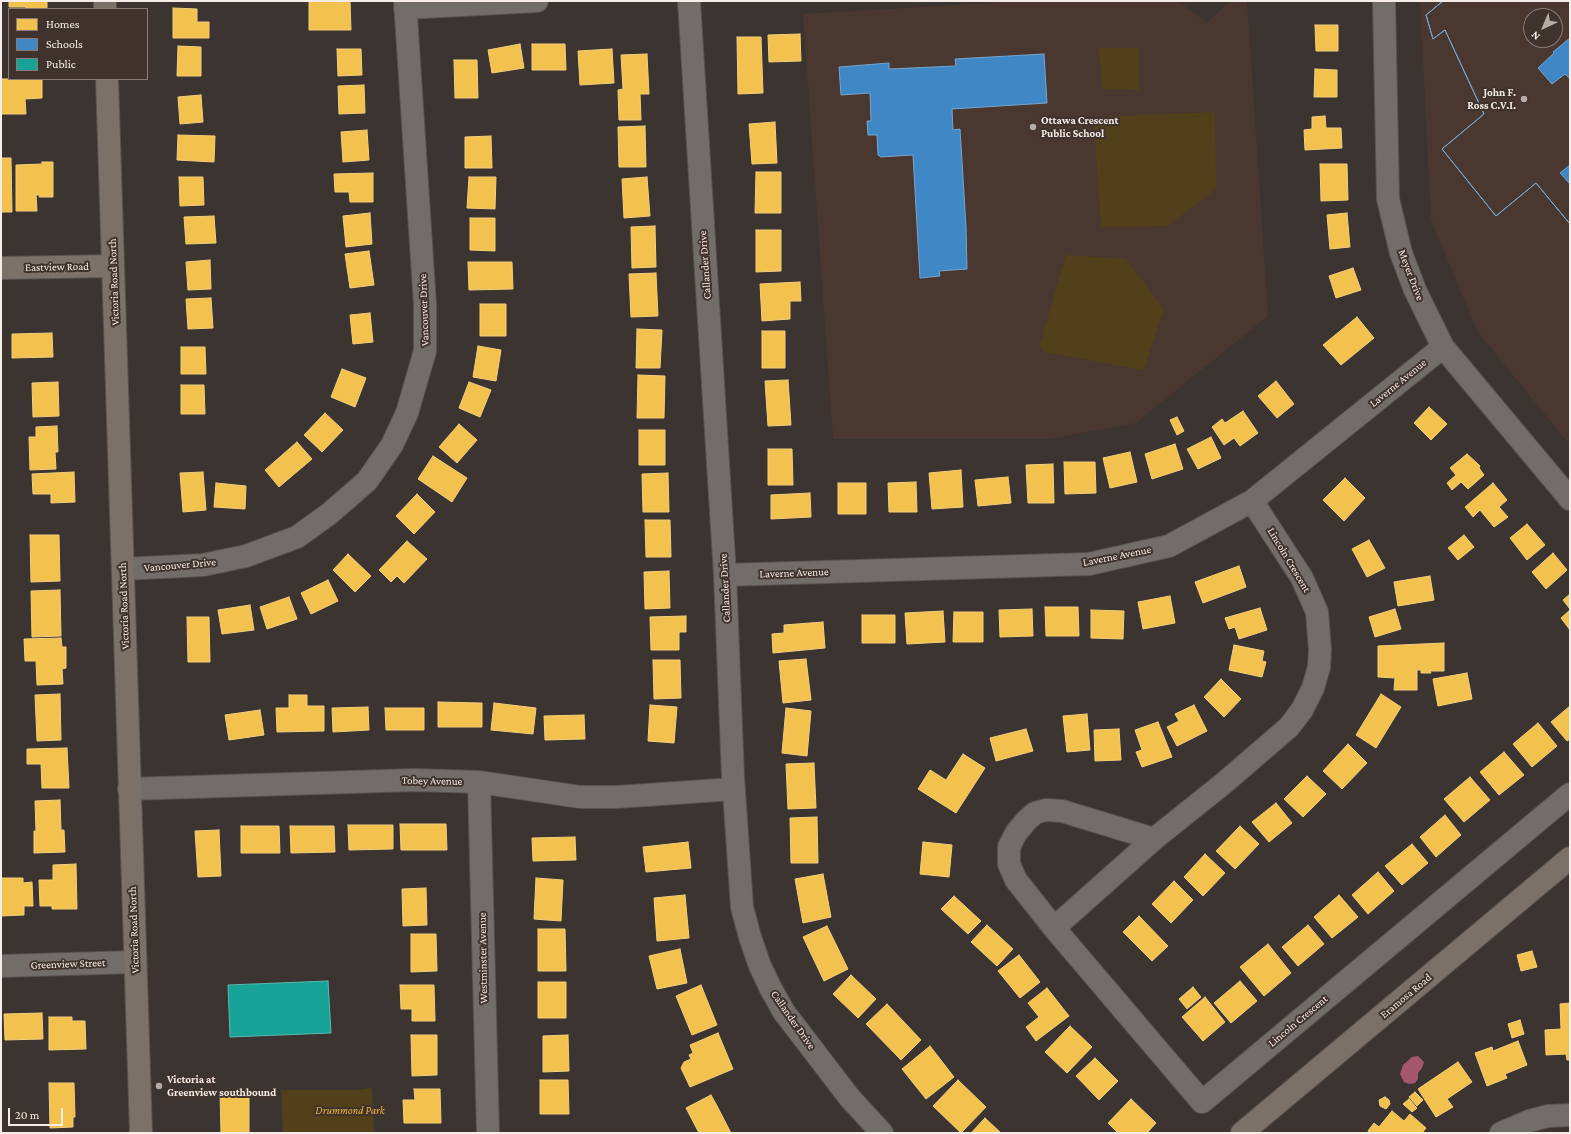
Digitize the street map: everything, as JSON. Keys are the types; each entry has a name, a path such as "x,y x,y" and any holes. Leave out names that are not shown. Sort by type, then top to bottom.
{"main road":[{"name":"Victoria Road North","path":"107,80 141,1133"},
{"name":"Eastview Road","path":"1,268 113,266"},
{"name":"Eramosa Road","path":"1242,1133 1570,858"}],"street":[{"path":"405,4 537,1"},
{"name":"Callander Drive","path":"689,1 725,575 734,789 742,907 760,966 784,1012 849,1097 882,1133"},
{"name":"Meyer Drive","path":"1384,1 1388,199 1401,253 1415,290 1443,347 1570,499"},
{"name":"Vancouver Drive","path":"123,569 203,565 246,556 297,536 329,514 367,482 392,445 407,413 425,351 425,306 405,4"},
{"name":"Laverne Avenue","path":"725,575 1089,564 1170,546 1252,501 1443,347"},
{"name":"Lincoln Crescent","path":"1054,928 1154,839 1224,783 1288,727 1302,710 1313,688 1319,667 1321,646 1317,612 1302,578 1252,501"},
{"name":"Tobey Avenue","path":"129,789 415,780 479,782 580,797 617,797 734,789"},
{"name":"Westminster Avenue","path":"479,782 488,1133"},
{"name":"Lincoln Crescent","path":"1154,839 1062,810 1046,810 1035,813 1016,833 1009,847 1009,864 1016,880 1054,928 1202,1102 1570,794"},
{"name":"Greenview Street","path":"1,966 135,962"},
{"path":"1501,1133 1529,1121 1548,1116 1570,1115"}],"shaded area":[{"name":"Ottawa Crescent Public School","path":"997,1 1179,1 1207,23 1230,1 1247,1 1268,316 1136,423 1049,439 833,439 803,14 991,3"},
{"path":"1420,1 1570,1 1570,445 1477,331 1431,220"},
{"path":"1418,1056 1424,1062 1418,1073 1418,1079 1415,1083 1409,1084 1404,1082 1400,1074 1403,1065 1412,1057"}],"green space":[{"path":"1099,48 1139,48 1139,90 1102,89"},
{"path":"1215,112 1216,189 1168,226 1101,227 1094,125 1099,117"},
{"path":"1066,255 1126,259 1164,309 1144,370 1044,352 1040,344"},
{"name":"Drummond Park","path":"372,1088 374,1133 283,1133 281,1090 358,1090"}],"building: Homes":[{"path":"9,1 47,1 47,8 9,7"},
{"path":"309,1 350,1 351,30 309,30"},
{"path":"173,8 197,9 197,22 209,22 209,38 173,38"},
{"path":"1315,25 1338,25 1338,51 1316,51"},
{"path":"800,34 801,61 769,62 768,35"},
{"path":"737,37 761,37 763,93 738,94"},
{"path":"520,44 524,68 492,73 488,50"},
{"path":"532,44 565,44 566,70 532,70"},
{"path":"178,46 201,47 201,76 177,76"},
{"path":"337,49 361,49 362,75 338,76"},
{"path":"612,49 614,83 580,85 578,51"},
{"path":"647,54 649,94 640,94 641,120 619,120 618,90 623,89 621,55"},
{"path":"454,60 477,60 478,98 455,98"},
{"path":"1315,69 1337,70 1337,97 1314,97"},
{"path":"1,79 42,80 42,98 25,99 26,114 1,114"},
{"path":"364,85 365,113 339,114 338,86"},
{"path":"201,95 203,122 180,124 178,97"},
{"path":"1325,116 1326,128 1341,128 1342,148 1305,150 1304,130 1312,129 1312,117"},
{"path":"775,122 777,163 752,164 749,124"},
{"path":"645,126 646,167 619,167 618,127"},
{"path":"367,130 369,160 343,162 341,132"},
{"path":"178,135 215,136 214,162 177,160"},
{"path":"491,136 492,168 465,168 465,137"},
{"path":"1,158 11,158 12,212 1,212"},
{"path":"42,162 53,162 53,197 39,197 40,195 36,195 37,211 16,211 16,165 42,164"},
{"path":"1320,164 1347,164 1348,200 1321,201"},
{"path":"756,172 781,172 781,213 755,213"},
{"path":"373,173 373,202 350,202 349,192 335,192 334,174"},
{"path":"179,177 203,177 204,205 180,206"},
{"path":"469,177 496,177 495,209 467,208"},
{"path":"647,177 650,216 624,218 622,179"},
{"path":"370,213 372,244 346,247 343,216"},
{"path":"1347,213 1350,247 1330,249 1327,215"},
{"path":"214,216 216,243 186,244 184,217"},
{"path":"470,218 495,218 495,251 470,250"},
{"path":"655,226 656,267 632,268 631,227"},
{"path":"756,230 781,230 781,271 756,272"},
{"path":"369,251 374,285 350,288 345,254"},
{"path":"210,260 211,289 188,290 186,262"},
{"path":"468,262 512,262 513,289 469,290"},
{"path":"1353,268 1361,290 1336,298 1329,276"},
{"path":"656,273 658,316 631,317 629,274"},
{"path":"800,282 801,301 790,301 790,319 762,321 760,284"},
{"path":"211,298 213,328 188,329 186,299"},
{"path":"480,304 506,304 506,336 480,336"},
{"path":"370,313 373,342 353,344 350,315"},
{"path":"1357,317 1374,338 1341,365 1323,345"},
{"path":"637,329 662,330 660,368 636,368"},
{"path":"762,331 785,331 785,368 762,368"},
{"path":"52,333 53,357 12,358 12,334"},
{"path":"478,346 501,350 496,381 473,377"},
{"path":"181,347 205,347 206,374 181,374"},
{"path":"342,369 366,378 355,407 331,397"},
{"path":"638,375 665,376 664,418 637,418"},
{"path":"788,380 791,425 768,426 765,381"},
{"path":"1276,381 1294,404 1277,418 1258,396"},
{"path":"58,382 59,416 33,417 32,383"},
{"path":"469,382 491,390 480,417 459,408"},
{"path":"181,385 204,385 205,414 181,414"},
{"path":"1429,407 1447,424 1431,440 1414,423"},
{"path":"1243,411 1258,433 1240,446 1234,438 1224,445 1212,427 1222,419 1225,423"},
{"path":"325,413 343,430 322,452 304,435"},
{"path":"1177,417 1184,431 1177,435 1170,420"},
{"path":"459,424 477,440 457,463 439,447"},
{"path":"57,426 58,452 55,452 56,469 30,470 29,437 36,437 36,427"},
{"path":"639,430 665,430 665,465 639,465"},
{"path":"1211,437 1221,458 1198,469 1187,449"},
{"path":"297,442 312,459 279,487 265,470"},
{"path":"1175,444 1183,469 1152,479 1145,454"},
{"path":"768,449 792,449 793,485 768,485"},
{"path":"1130,452 1137,482 1110,488 1103,458"},
{"path":"1467,454 1480,466 1479,468 1484,475 1468,489 1461,482 1452,490 1447,483 1456,475 1450,468"},
{"path":"433,456 467,478 452,502 418,479"},
{"path":"1064,462 1095,462 1096,493 1065,494"},
{"path":"1053,464 1054,503 1028,503 1026,465"},
{"path":"961,470 963,507 932,509 929,473"},
{"path":"74,472 75,502 51,503 51,494 33,494 32,474"},
{"path":"203,472 206,510 183,512 180,473"},
{"path":"668,473 669,512 643,512 642,474"},
{"path":"1008,477 1011,503 978,506 975,480"},
{"path":"1345,478 1365,498 1344,521 1323,500"},
{"path":"916,482 917,512 889,512 888,483"},
{"path":"216,483 246,486 245,509 214,507"},
{"path":"838,483 866,483 866,514 838,514"},
{"path":"1493,483 1507,500 1499,507 1508,517 1494,527 1480,510 1473,517 1465,507"},
{"path":"810,493 811,517 771,519 771,495"},
{"path":"417,494 435,512 414,534 396,516"},
{"path":"645,520 670,520 671,557 646,557"},
{"path":"1527,524 1545,545 1527,560 1510,538"},
{"path":"30,535 59,535 60,581 31,582"},
{"path":"1464,535 1474,547 1458,560 1448,548"},
{"path":"1369,540 1385,568 1367,577 1352,549"},
{"path":"407,541 427,559 404,583 397,576 391,582 379,570"},
{"path":"1553,553 1567,570 1546,589 1532,572"},
{"path":"348,554 371,576 355,592 333,570"},
{"path":"1239,566 1246,587 1203,603 1195,582"},
{"path":"669,571 670,608 645,609 644,572"},
{"path":"1430,576 1434,600 1398,606 1394,582"},
{"path":"328,580 338,601 311,614 301,593"},
{"path":"60,590 61,636 32,637 31,591"},
{"path":"1570,594 1570,609 1563,600"},
{"path":"1170,596 1175,623 1143,629 1138,602"},
{"path":"289,597 297,619 267,629 260,607"},
{"path":"250,605 254,630 222,634 218,610"},
{"path":"1045,607 1078,607 1079,636 1046,636"},
{"path":"1260,608 1267,630 1239,639 1235,627 1229,629 1225,618"},
{"path":"1032,609 1033,636 1000,637 999,610"},
{"path":"1395,609 1401,629 1375,637 1369,617"},
{"path":"1091,610 1124,611 1123,639 1091,638"},
{"path":"1570,610 1570,630 1561,618"},
{"path":"943,611 945,642 907,644 905,613"},
{"path":"954,612 983,612 983,642 953,642"},
{"path":"862,615 895,615 895,643 862,643"},
{"path":"686,616 686,632 679,632 679,650 651,650 650,617"},
{"path":"187,617 209,617 210,662 188,662"},
{"path":"823,622 825,648 773,653 772,634 784,633 784,625"},
{"path":"61,638 62,647 66,647 66,668 62,669 63,684 37,685 36,661 25,661 24,639"},
{"path":"1444,643 1444,671 1430,671 1431,673 1421,673 1421,670 1417,670 1417,690 1394,690 1395,678 1378,677 1378,646"},
{"path":"1234,645 1264,651 1262,661 1266,662 1262,677 1229,670"},
{"path":"806,659 811,700 783,703 779,661"},
{"path":"653,660 680,660 681,698 654,699"},
{"path":"1467,673 1472,699 1438,706 1433,679"},
{"path":"1221,679 1241,699 1224,717 1204,697"},
{"path":"60,694 61,740 37,741 35,695"},
{"path":"1381,694 1401,707 1376,748 1356,735"},
{"path":"289,695 307,695 307,706 324,706 324,731 277,732 276,708 289,708"},
{"path":"438,702 482,703 482,727 438,727"},
{"path":"494,703 536,708 533,734 491,730"},
{"path":"650,705 677,707 674,743 648,741"},
{"path":"1194,705 1207,731 1177,746 1167,727 1179,721 1175,714"},
{"path":"1570,706 1570,739 1567,741 1551,722"},
{"path":"368,707 369,730 333,732 332,708"},
{"path":"385,708 424,708 424,730 386,730"},
{"path":"786,708 811,711 807,756 782,753"},
{"path":"260,710 264,735 229,740 225,715"},
{"path":"1087,714 1090,750 1067,752 1063,716"},
{"path":"584,715 585,739 545,740 544,716"},
{"path":"1158,722 1172,757 1142,767 1136,752 1142,750 1135,730"},
{"path":"1538,723 1557,746 1532,767 1513,744"},
{"path":"1026,729 1033,751 996,761 990,738"},
{"path":"1119,729 1121,760 1095,761 1094,730"},
{"path":"1348,744 1367,763 1342,789 1323,771"},
{"path":"67,748 69,788 42,788 41,764 27,764 27,749"},
{"path":"1504,752 1524,775 1499,795 1480,772"},
{"path":"963,754 985,768 956,813 918,789 930,770 946,780"},
{"path":"814,763 816,808 788,809 786,764"},
{"path":"1307,776 1326,794 1303,817 1284,799"},
{"path":"1470,777 1490,800 1464,822 1444,799"},
{"path":"60,800 61,830 64,830 65,852 34,853 34,831 36,831 35,801"},
{"path":"1276,803 1292,823 1269,842 1252,822"},
{"path":"1445,815 1461,835 1436,857 1420,837"},
{"path":"817,817 818,863 791,863 790,818"},
{"path":"400,824 446,824 447,850 401,850"},
{"path":"348,825 393,825 393,849 349,850"},
{"path":"241,826 279,826 280,853 241,853"},
{"path":"290,826 334,826 335,852 291,853"},
{"path":"1240,826 1259,844 1235,869 1216,851"},
{"path":"219,830 221,876 198,877 195,831"},
{"path":"575,837 576,860 533,861 532,838"},
{"path":"688,842 691,868 646,872 643,847"},
{"path":"923,842 952,845 949,877 920,874"},
{"path":"1412,844 1428,863 1402,885 1385,866"},
{"path":"1205,854 1225,873 1203,896 1184,877"},
{"path":"76,864 77,909 52,909 52,906 40,906 39,880 53,880 53,865"},
{"path":"1378,872 1394,891 1368,914 1352,895"},
{"path":"823,874 831,917 803,923 795,879"},
{"path":"1,878 23,878 23,883 32,882 33,906 24,906 24,915 1,916"},
{"path":"536,878 563,880 561,921 534,919"},
{"path":"1174,881 1193,900 1171,923 1152,904"},
{"path":"426,888 427,925 403,926 402,889"},
{"path":"685,895 689,938 657,941 654,898"},
{"path":"1339,895 1358,917 1332,938 1314,917"},
{"path":"954,896 981,921 968,934 941,909"},
{"path":"1139,916 1168,946 1152,961 1123,932"},
{"path":"987,925 1013,949 997,966 971,942"},
{"path":"1308,925 1324,944 1298,966 1282,947"},
{"path":"827,926 848,969 824,981 803,937"},
{"path":"538,929 565,929 566,971 538,971"},
{"path":"411,934 436,934 437,971 411,972"},
{"path":"1268,944 1291,973 1264,996 1240,967"},
{"path":"680,949 687,983 657,989 649,956"},
{"path":"1532,951 1537,967 1521,971 1517,955"},
{"path":"1019,955 1040,982 1020,998 998,971"},
{"path":"851,975 876,999 858,1018 833,994"},
{"path":"1240,981 1257,1001 1231,1023 1214,1003"},
{"path":"538,982 566,982 566,1018 538,1018"},
{"path":"400,985 434,985 435,1021 412,1021 412,1009 401,1009"},
{"path":"701,985 717,1025 692,1035 676,996"},
{"path":"1193,987 1201,997 1187,1009 1179,999"},
{"path":"1047,988 1069,1016 1036,1041 1026,1027 1039,1017 1028,1003"},
{"path":"1205,997 1225,1022 1203,1041 1182,1017"},
{"path":"1570,1003 1570,1060 1567,1060 1566,1054 1546,1055 1545,1030 1561,1029 1560,1004"},
{"path":"887,1004 921,1040 901,1060 866,1024"},
{"path":"42,1013 43,1039 5,1040 4,1014"},
{"path":"49,1017 72,1017 72,1021 85,1021 86,1049 49,1050"},
{"path":"1520,1020 1524,1034 1512,1038 1508,1024"},
{"path":"1070,1026 1092,1047 1067,1073 1045,1052"},
{"path":"718,1033 733,1069 690,1087 681,1068 684,1062 691,1059 689,1055 693,1053 690,1045"},
{"path":"411,1035 437,1035 437,1075 412,1076"},
{"path":"568,1035 569,1071 543,1072 543,1036"},
{"path":"1518,1041 1527,1065 1505,1074 1507,1078 1487,1086 1475,1053 1492,1047 1493,1051"},
{"path":"930,1046 954,1077 926,1099 902,1069"},
{"path":"1095,1058 1118,1081 1099,1100 1076,1076"},
{"path":"1458,1062 1472,1082 1447,1099 1453,1107 1436,1117 1418,1089"},
{"path":"540,1080 568,1080 569,1114 540,1114"},
{"path":"958,1080 986,1107 961,1133 933,1106"},
{"path":"49,1083 74,1083 75,1117 73,1117 73,1127 50,1128"},
{"path":"414,1089 440,1089 441,1123 404,1123 403,1100 415,1100"},
{"path":"220,1092 249,1092 249,1133 221,1133"},
{"path":"1415,1092 1423,1100 1417,1106 1409,1097"},
{"path":"711,1095 731,1133 699,1133 686,1108"},
{"path":"1385,1097 1389,1100 1390,1104 1386,1109 1380,1106 1379,1100"},
{"path":"1131,1099 1156,1123 1147,1133 1118,1133 1108,1123"},
{"path":"1409,1099 1417,1108 1412,1112 1403,1104"},
{"path":"1392,1111 1404,1121 1410,1114 1426,1128 1422,1133 1369,1133 1368,1131 1374,1123 1379,1127"},
{"path":"985,1118 1001,1133 971,1133"}],"building: Schools":[{"name":"John F. Ross C.V.I.","path":"1443,1 1570,1 1570,38 1563,44 1563,8 1523,8 1523,48 1558,48 1538,68 1552,84 1565,74 1570,79 1570,165 1560,173 1570,184 1570,224 1536,183 1496,216 1442,149 1484,114 1445,30 1433,39 1426,15"},
{"name":"John F. Ross C.V.I.","path":"1443,1 1570,1 1570,224 1536,183 1496,216 1442,149 1484,114 1445,30 1433,39 1426,15"},
{"path":"1044,54 1047,103 952,109 953,130 960,129 967,269 939,271 940,276 920,278 913,155 881,157 878,155 877,135 868,135 867,121 871,121 870,93 841,95 839,67 889,63 889,69 956,66 955,59"}],"building: Public":[{"path":"328,981 331,1033 230,1037 228,985"}],"place":[{"name":"John F. Ross C.V.I.","path":"1524,99"},
{"name":"Ottawa Crescent Public School","path":"1033,127"},
{"name":"Victoria at Greenview southbound","path":"159,1086"}]}
